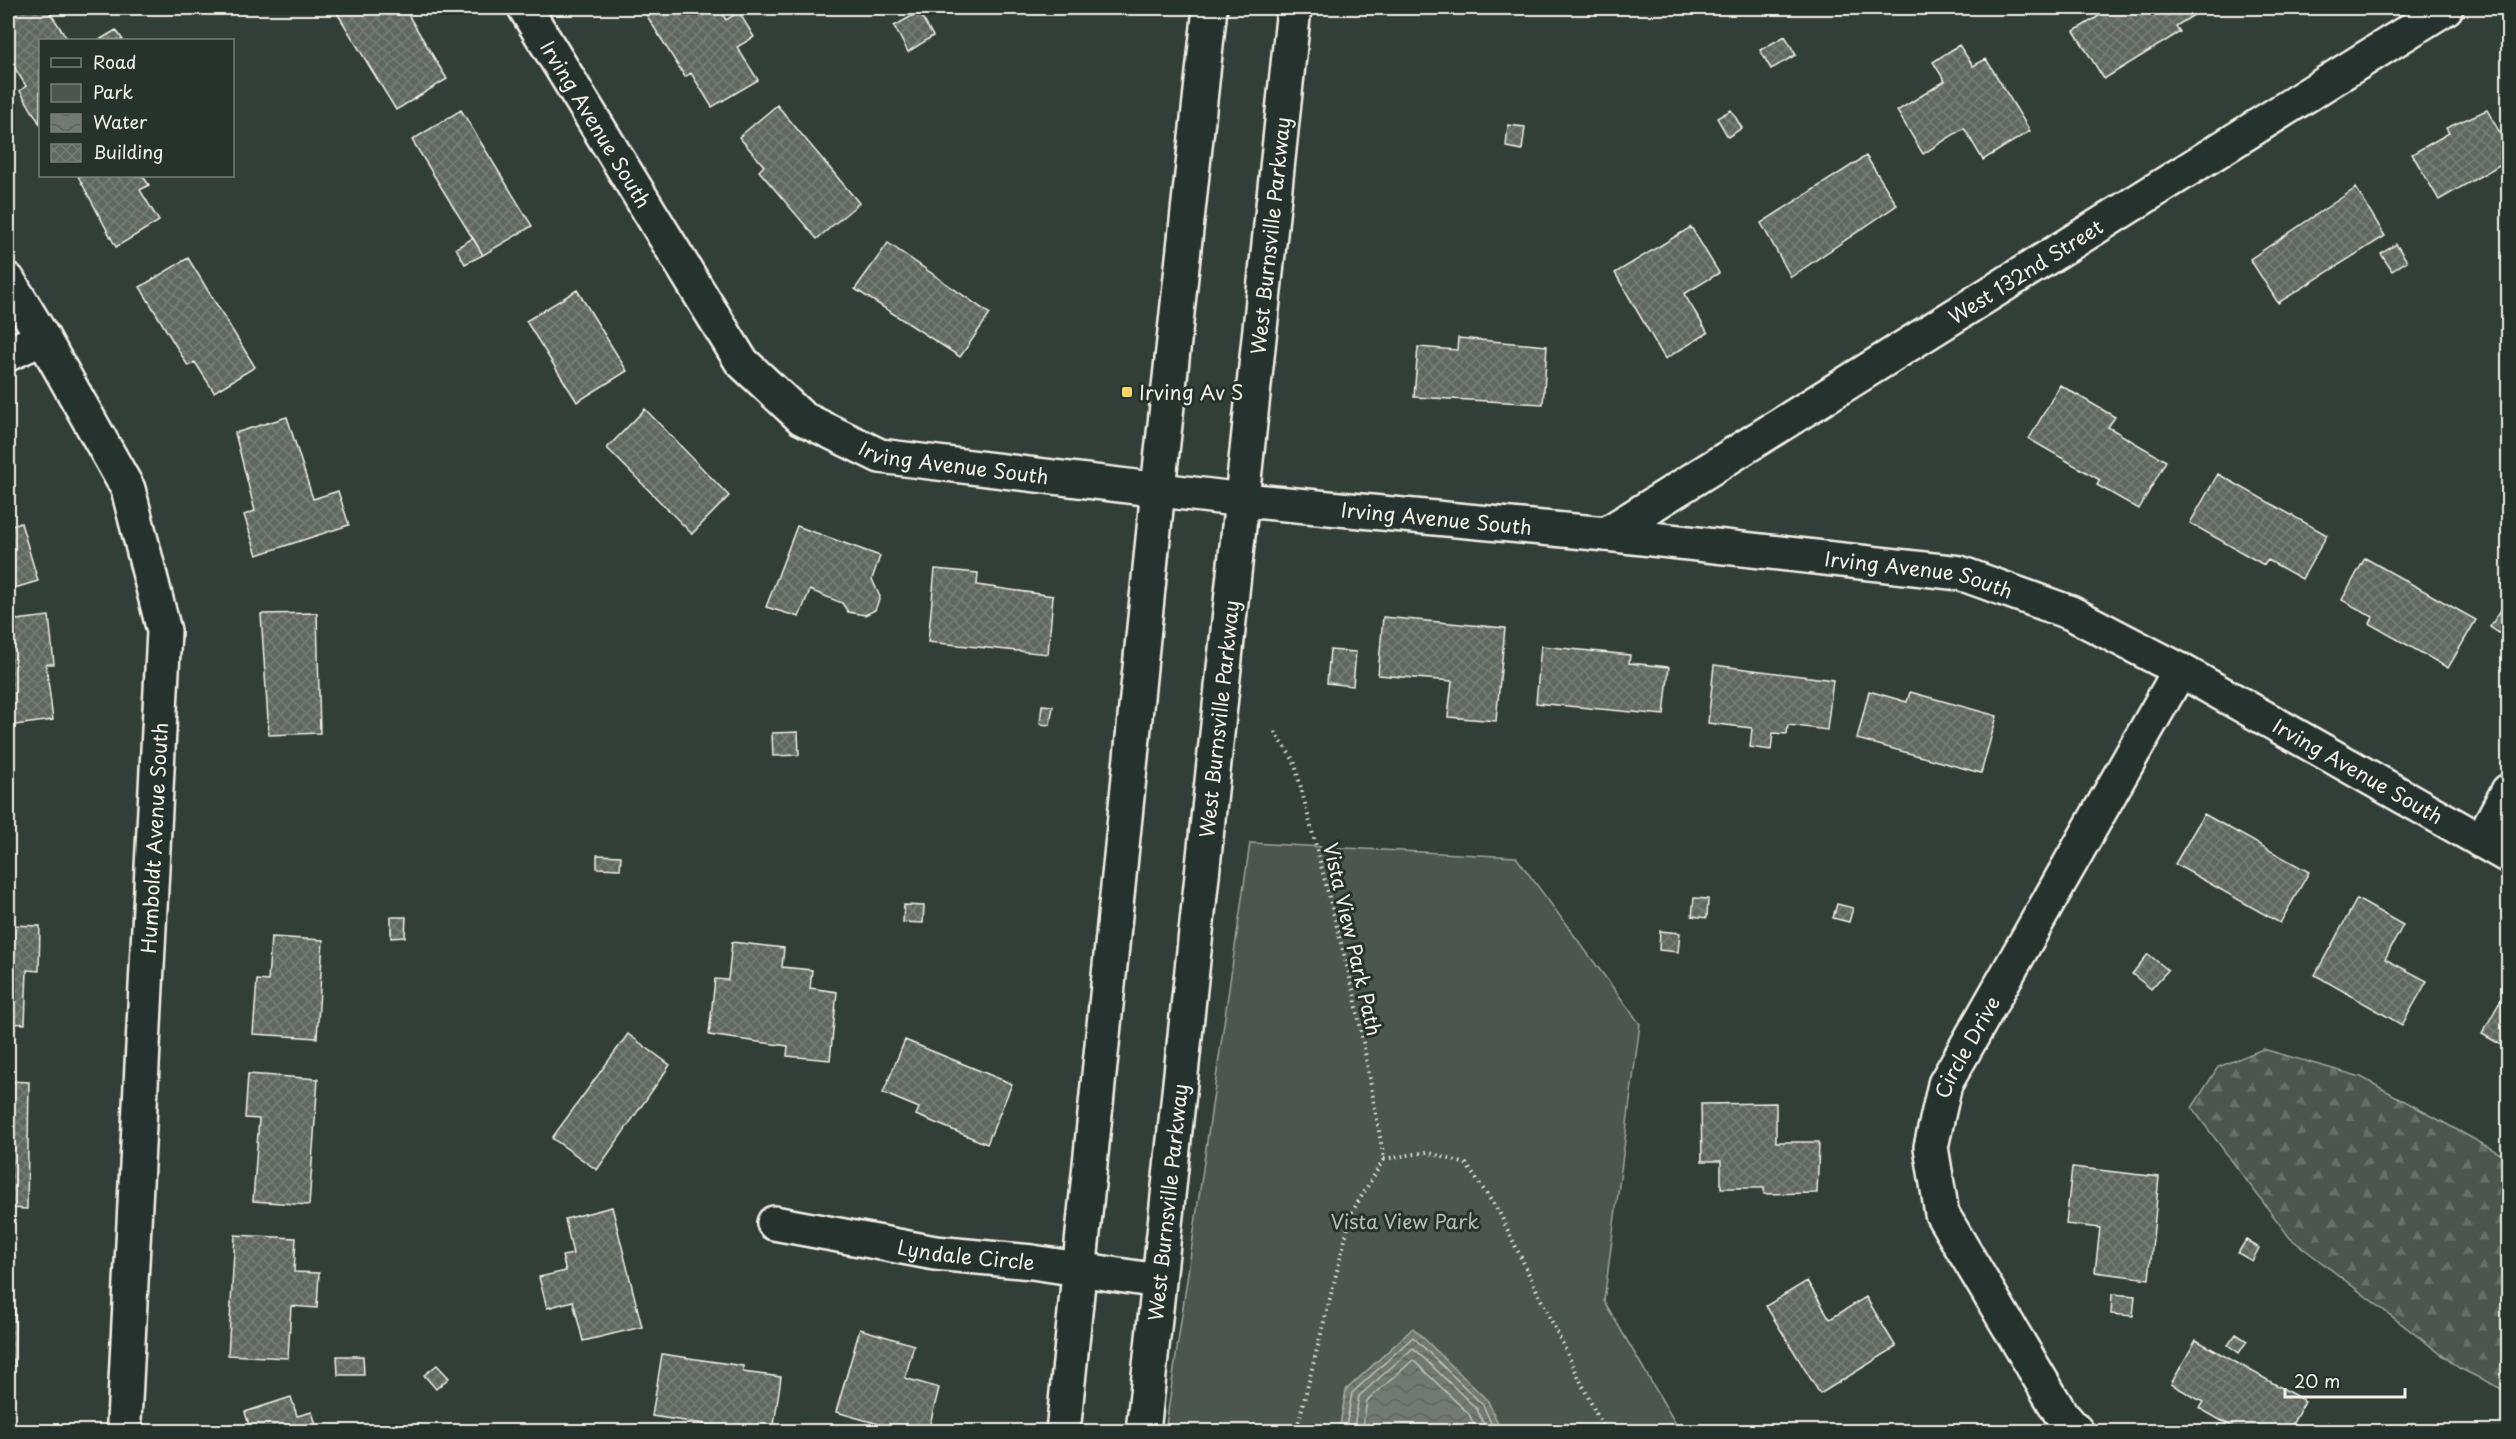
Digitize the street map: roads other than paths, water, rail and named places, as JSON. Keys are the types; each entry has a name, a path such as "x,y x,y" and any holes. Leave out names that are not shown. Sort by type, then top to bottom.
{"street":[{"name":"Irving Avenue South","path":"525,8 741,361 802,418 880,456 1243,500 1606,534 1960,573 2071,613 2180,670 2508,856"},
{"path":"1063,1431 1158,489 1210,8"},
{"name":"West Burnsville Parkway","path":"1143,1431 1294,8"},
{"name":"West 132nd Street","path":"1606,534 2446,8"},
{"name":"Humboldt Avenue South","path":"8,280 128,489 164,631 124,1421 126,1431"},
{"path":"8,354 43,338"},
{"name":"Circle Drive","path":"2077,1431 2061,1414 1942,1214 1931,1147 1945,1084 2180,670"},
{"path":"2481,840 2508,791"},
{"name":"Lyndale Circle","path":"774,1223 935,1253 1032,1262 1158,1281"}],"water":[{"path":"1413,1328 1488,1401 1501,1431 1339,1431 1346,1390"}],"place":[{"name":"Irving Av S","path":"1127,392"}],"park label":[{"name":"Vista View Park","path":"1405,1221"}]}
